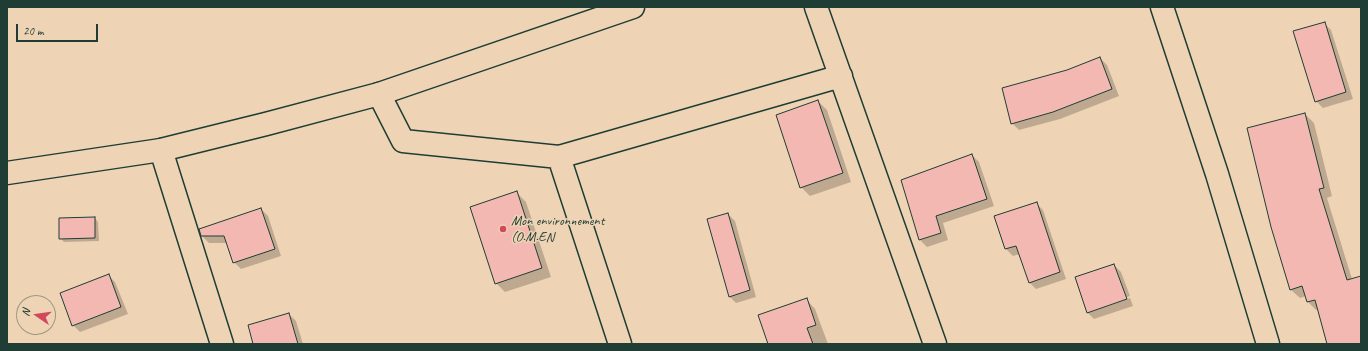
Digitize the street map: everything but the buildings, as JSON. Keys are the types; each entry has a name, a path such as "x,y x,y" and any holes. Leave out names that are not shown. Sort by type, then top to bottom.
{"street":[{"path":"7,173 161,150 378,94 634,7"},
{"path":"816,7 935,344"},
{"path":"1162,7 1217,174 1268,344"},
{"path":"378,94 404,141 559,157 841,76"},
{"path":"161,150 222,344"},
{"path":"559,157 620,344"}],"place":[{"name":"Mon environnement (O.M.EN","path":"503,229"}]}
